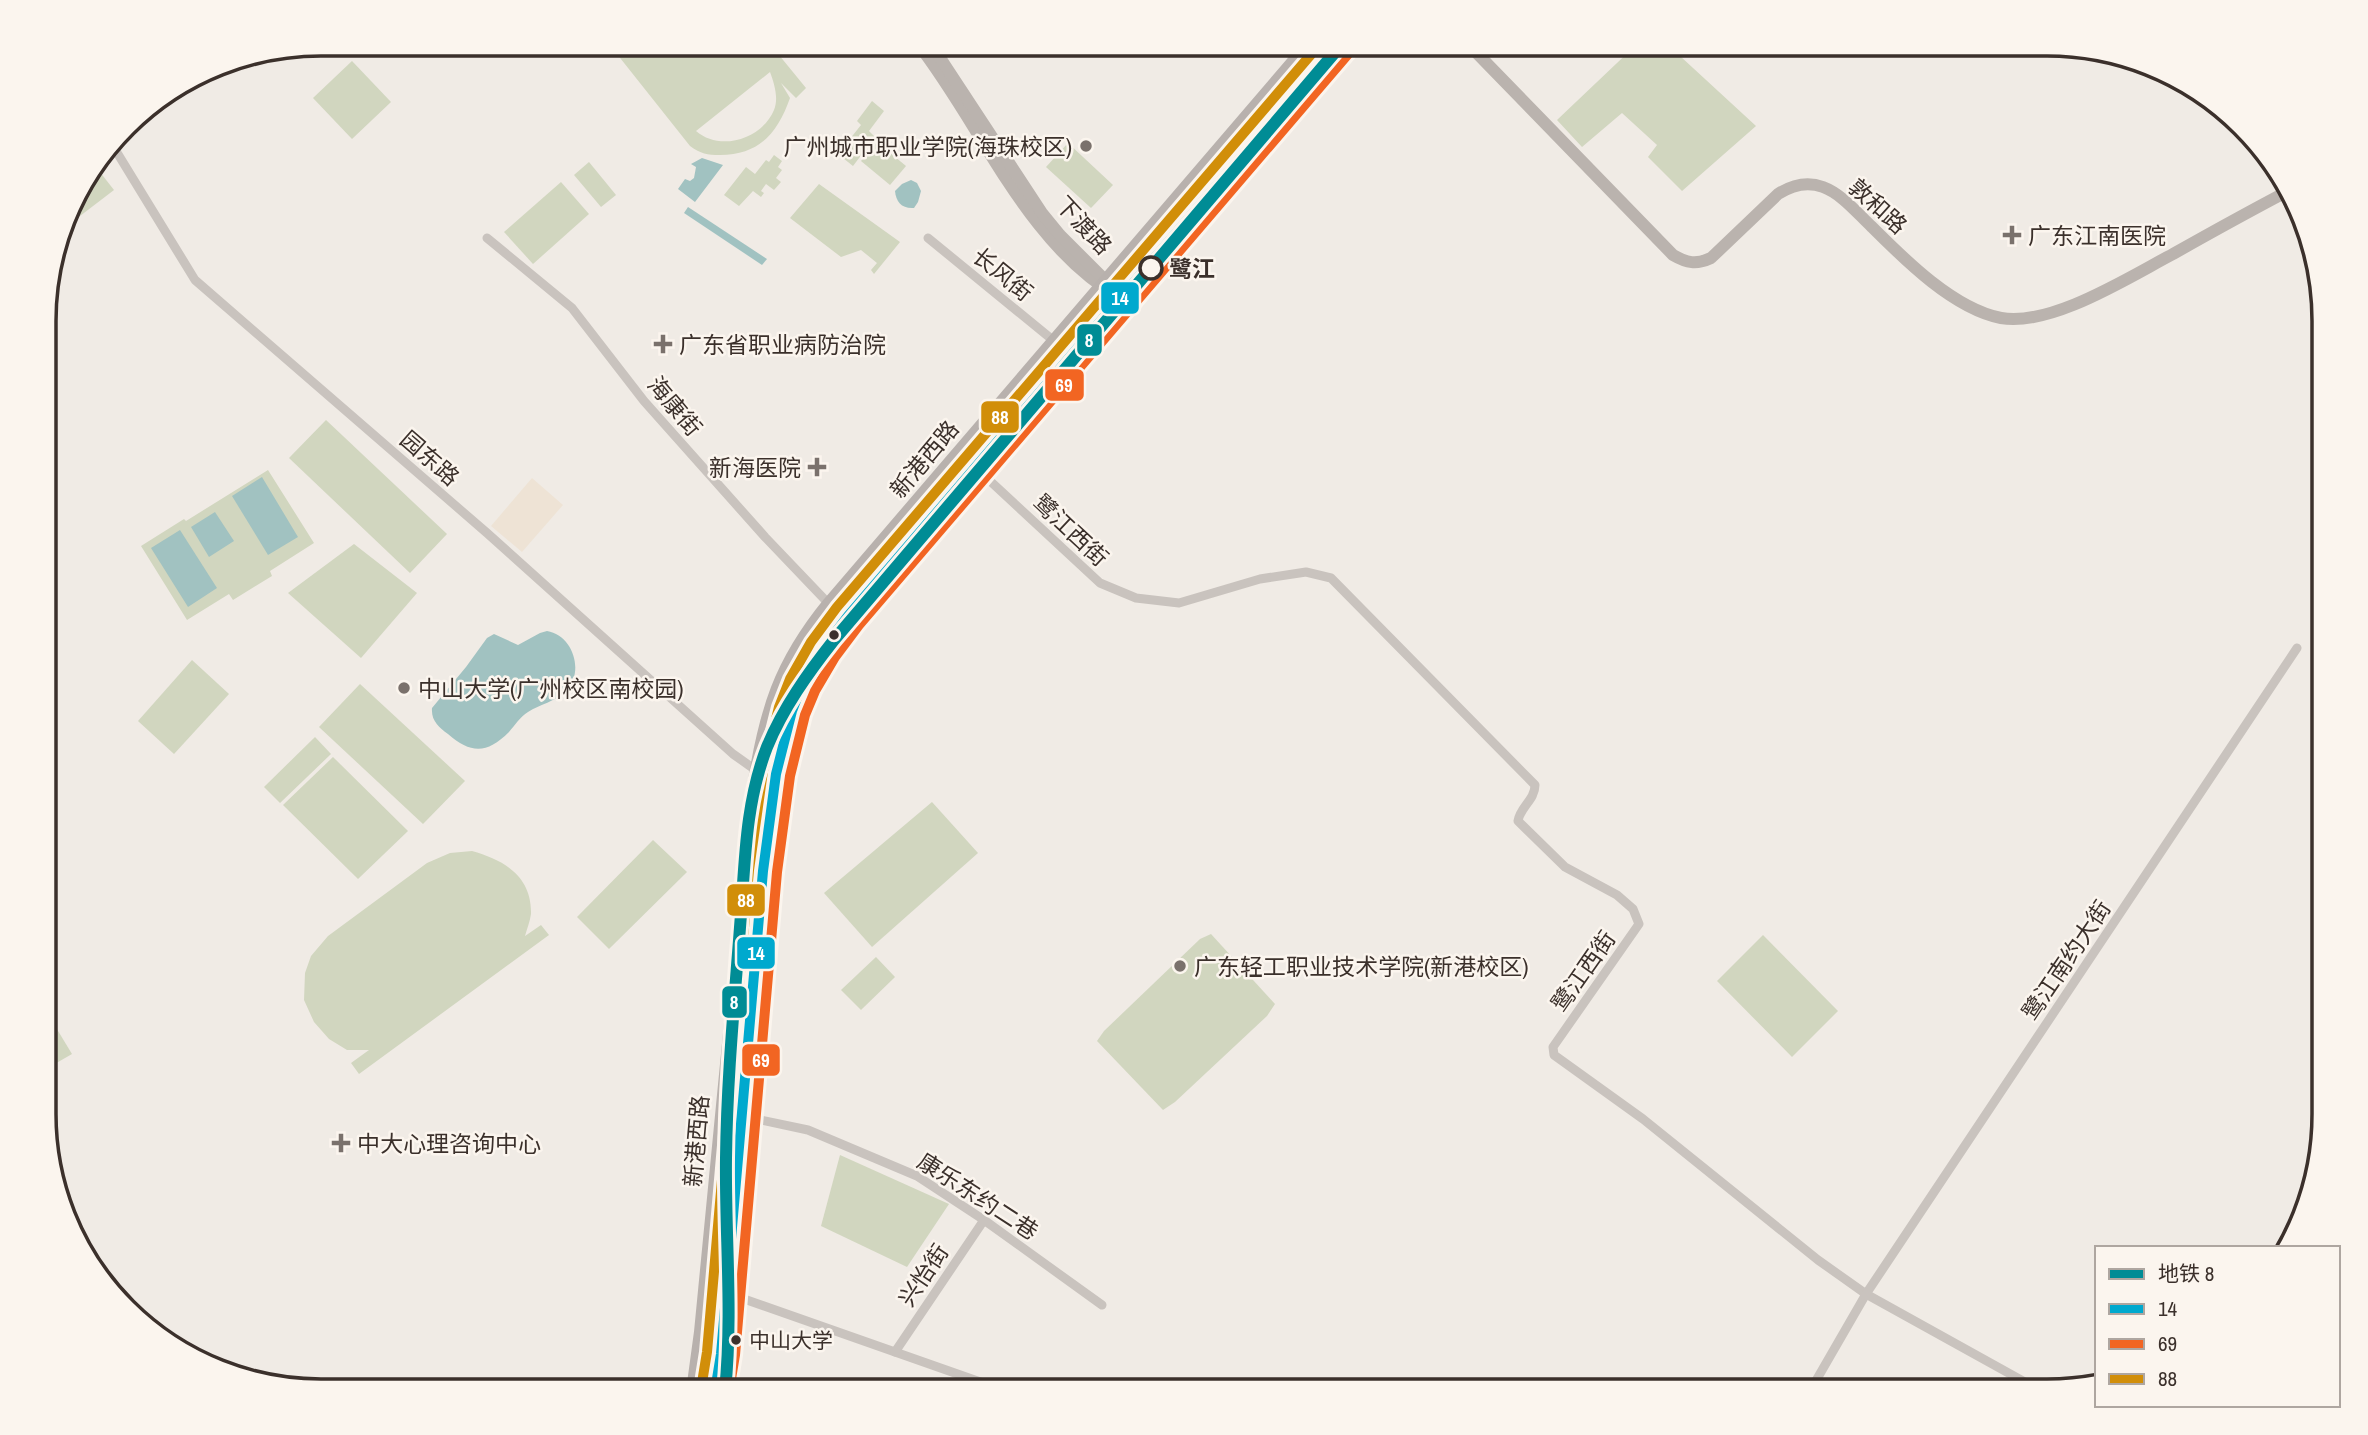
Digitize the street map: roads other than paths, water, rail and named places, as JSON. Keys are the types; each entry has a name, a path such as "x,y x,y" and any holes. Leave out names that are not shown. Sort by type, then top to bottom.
{"main road":[{"name":"新港西路","path":"695,1379 742,895 757,771 774,699 793,654 829,604 1300,56"},
{"name":"新港西路","path":"717,1379 762,897 777,768 792,710 811,665 848,616 1328,56"},
{"path":"1140,243 1157,257"}],"street":[{"name":"下渡路","path":"927,56 1038,225 1062,251 1104,283"},
{"name":"下渡路","path":"939,56 1042,213 1120,298"},
{"name":"敦和路","path":"1480,56 1673,255 1692,263 1711,258 1778,194 1787,188 1807,183 1837,195 1914,266 1954,296 1998,317 2022,319 2056,311 2094,295 2281,195"},
{"name":"园东路","path":"117,152 195,280 487,533 733,754 757,771"},
{"name":"海康街","path":"487,238 572,308 644,401 765,537 829,604"},
{"name":"长风街","path":"928,238 1054,341"},
{"path":"1087,303 1104,317"},
{"name":"鹭江西街","path":"975,467 1100,583 1136,598 1180,603 1259,579 1306,572 1331,578 1535,785 1535,793 1518,815 1518,821 1565,867 1617,895 1633,909 1639,925 1553,1047 1554,1055 1643,1119 1818,1260 1867,1294 2019,1379"},
{"name":"鹭江南约大街","path":"1817,1379 1867,1294 2297,648"},
{"path":"793,654 811,665"},
{"path":"742,895 762,897"},
{"name":"康乐东约二巷","path":"742,1116 808,1130 917,1175 1102,1305"},
{"name":"兴怡街","path":"895,1352 984,1220"},
{"path":"727,1293 972,1379"}],"water":[{"path":"702,158 723,165 695,202 678,189 685,179 690,181 694,178 696,167 691,164"},
{"path":"911,180 917,183 921,191 914,208 900,204 895,191"},
{"path":"688,207 767,259 762,265 684,213"},
{"path":"262,477 298,537 268,555 232,496"},
{"path":"215,512 234,541 209,557 191,527"},
{"path":"180,530 217,588 188,607 151,548"},
{"path":"547,631 564,639 573,655 575,674 572,683 562,695 528,712 501,739 486,748 472,748 456,741 436,723 432,708 487,638 494,634 518,645"}],"metro line":[{"name":"8","path":"726,1379 729,1304 726,1158 732,1036 748,830 760,767 773,733 797,691 834,640 1332,56"}],"place":[{"name":"广州城市职业学院(海珠校区)","path":"1086,146"},
{"name":"广东江南医院","path":"2012,235"},
{"name":"鹭江","path":"1151,268"},
{"name":"广东省职业病防治院","path":"663,344"},
{"name":"新海医院","path":"817,467"},
{"name":"中山大学(广州校区南校园)","path":"404,688"},
{"name":"广东轻工职业技术学院(新港校区)","path":"1180,966"},
{"name":"中大心理咨询中心","path":"341,1143"},
{"name":"中山大学","path":"736,1340"}]}
